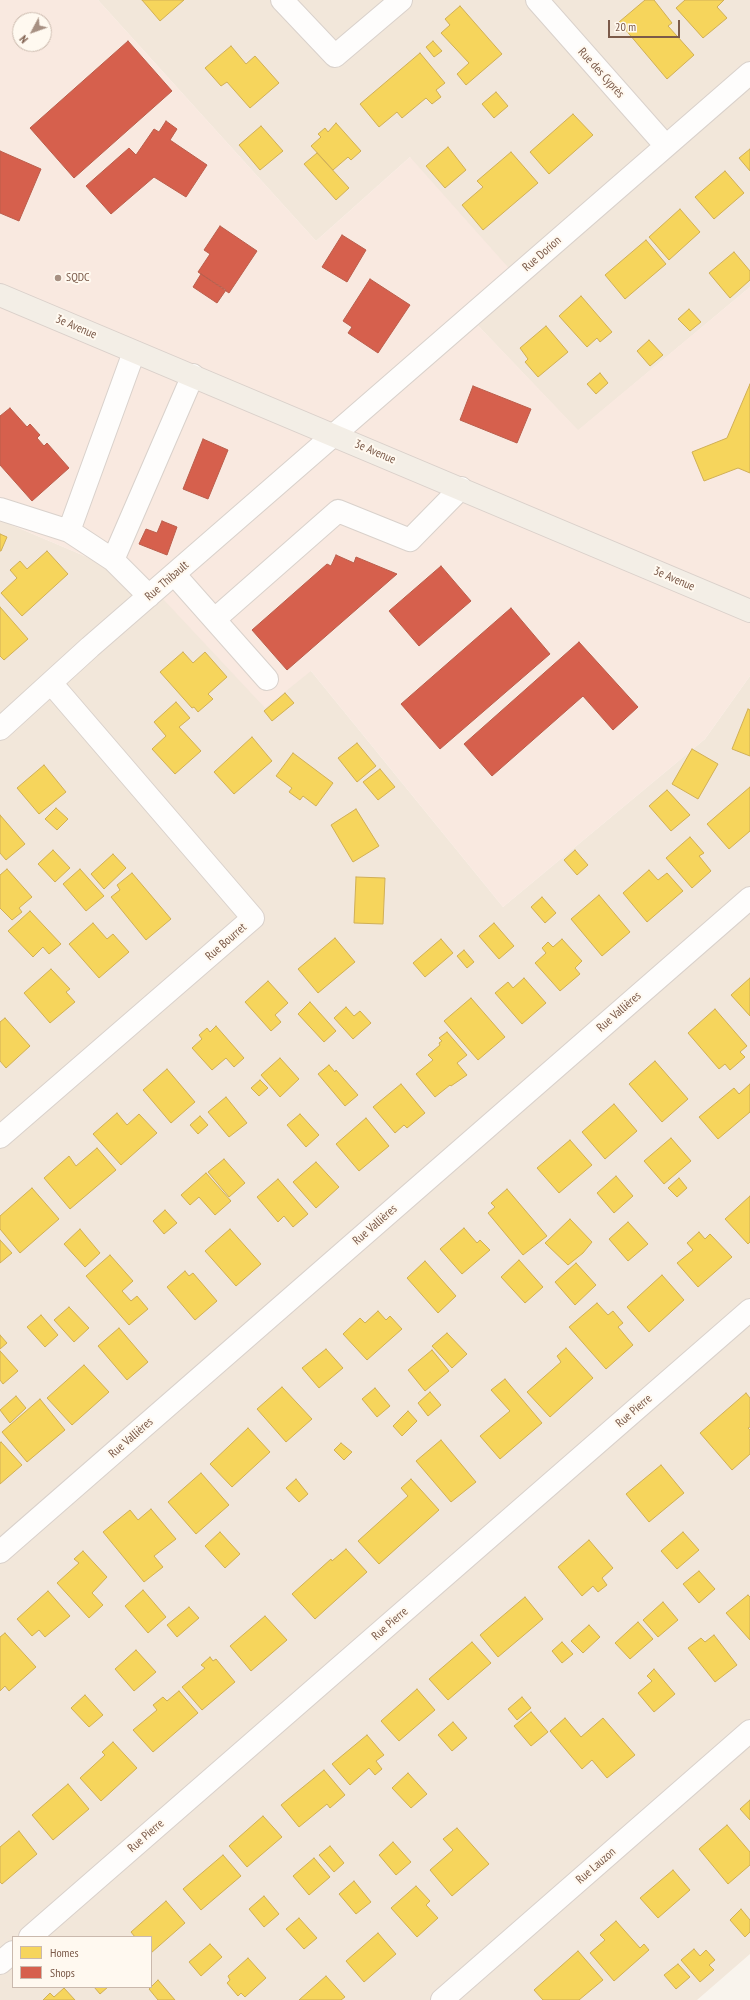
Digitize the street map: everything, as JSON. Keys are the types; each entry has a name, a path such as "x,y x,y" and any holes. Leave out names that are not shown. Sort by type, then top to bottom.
{"main road":[{"name":"3e Avenue","path":"0,295 134,352 193,375 750,611"}],"street":[{"path":"282,0 335,56 401,0"},
{"name":"Rue des Cyprès","path":"537,0 666,146"},
{"name":"Rue Dorion","path":"335,435 750,73"},
{"path":"69,531 134,352"},
{"path":"113,560 193,375"},
{"name":"Rue Thibault","path":"0,729 174,574 335,435"},
{"path":"214,620 338,511 410,540 461,488"},
{"path":"0,509 69,531 113,560 149,596"},
{"path":"174,574 267,679"},
{"name":"Rue Bourret","path":"0,1137 253,918 51,684"},
{"name":"Rue Vallières","path":"0,1552 750,898"},
{"name":"Rue Pierre","path":"31,1936 750,1310"},
{"name":"Rue Lauzon","path":"442,2000 750,1731"},
{"path":"0,1963 12,1953"}],"shaded area":[{"path":"0,0 98,0 316,241 410,157 515,275 468,315 578,430 750,287 750,676 705,739 503,907 311,671 265,708 148,583 0,520"},
{"path":"98,0 750,0 750,287 578,431 468,315 410,157 316,241"},
{"path":"0,520 148,583 311,671 503,907 705,739 750,676 750,1954 697,2000 0,2000"}],"building: Homes":[{"path":"142,0 184,0 160,21"},
{"path":"645,0 654,0 672,23 668,26 694,55 667,79 619,22"},
{"path":"685,0 724,0 717,7 727,18 703,38 676,8"},
{"path":"460,6 502,54 466,85 457,74 469,63 441,33 450,25 445,19"},
{"path":"433,41 442,51 434,57 426,47"},
{"path":"231,46 246,64 255,56 279,83 250,108 227,82 221,86 205,68"},
{"path":"420,53 445,83 436,90 441,97 432,104 426,98 402,118 397,112 379,127 360,104"},
{"path":"496,92 508,106 494,118 482,104"},
{"path":"573,114 593,135 549,174 530,152"},
{"path":"336,123 361,151 351,160 348,157 333,170 311,146 321,137 318,134 325,128 328,132"},
{"path":"261,126 283,151 260,170 239,145"},
{"path":"448,147 466,170 445,188 426,166"},
{"path":"750,149 750,171 739,158"},
{"path":"511,152 538,183 483,230 462,205 483,187 477,181"},
{"path":"317,153 349,188 336,200 304,164"},
{"path":"725,171 744,193 714,219 695,197"},
{"path":"680,209 700,232 669,260 649,237"},
{"path":"646,240 666,264 625,299 605,275"},
{"path":"734,252 750,271 750,280 730,298 709,273"},
{"path":"581,296 612,332 600,342 597,338 587,347 559,316"},
{"path":"689,309 701,322 690,331 678,319"},
{"path":"546,326 568,352 538,377 525,362 528,359 520,348"},
{"path":"649,340 663,355 650,366 637,351"},
{"path":"600,373 608,383 596,394 587,384"},
{"path":"750,384 750,473 738,468 704,481 692,452 727,438"},
{"path":"0,534 7,537 1,551 0,551"},
{"path":"47,551 68,574 22,616 1,593 17,578 10,570 20,561 27,569"},
{"path":"0,607 28,639 4,660 0,656"},
{"path":"183,652 193,663 205,652 227,677 208,694 213,699 198,712 194,707 192,708 160,672"},
{"path":"285,693 294,703 272,721 264,711"},
{"path":"176,702 190,718 179,727 201,751 175,774 152,749 166,736 154,722"},
{"path":"748,709 750,710 750,756 732,749"},
{"path":"252,737 272,761 234,794 214,772"},
{"path":"357,743 376,766 357,782 338,758"},
{"path":"692,749 718,764 698,799 672,784"},
{"path":"293,753 333,783 316,806 303,796 300,800 289,792 292,788 276,776"},
{"path":"44,765 66,792 39,814 17,788"},
{"path":"380,769 395,787 378,800 363,782"},
{"path":"750,787 750,831 729,849 707,824"},
{"path":"667,790 690,815 671,831 649,806"},
{"path":"56,808 68,819 57,830 45,819"},
{"path":"356,809 379,846 353,862 331,825"},
{"path":"0,815 25,844 6,860 0,853"},
{"path":"690,837 704,853 699,856 711,871 692,888 666,858"},
{"path":"53,850 70,868 55,882 38,864"},
{"path":"575,850 588,865 577,875 564,860"},
{"path":"113,854 126,868 104,889 91,874"},
{"path":"7,869 32,897 19,908 22,912 12,920 0,908 0,875"},
{"path":"80,869 104,896 86,911 63,884"},
{"path":"649,870 658,880 667,873 683,891 647,922 623,893"},
{"path":"132,873 171,919 146,940 111,897 120,890 117,885"},
{"path":"356,877 385,878 383,924 354,923"},
{"path":"599,895 630,932 602,956 571,919"},
{"path":"542,897 556,913 545,923 531,907"},
{"path":"30,911 61,944 49,954 43,947 33,957 8,931"},
{"path":"93,923 107,939 113,934 129,952 99,978 69,944"},
{"path":"494,923 514,946 499,959 479,936"},
{"path":"335,938 355,962 318,993 298,969"},
{"path":"441,939 453,953 425,977 413,963"},
{"path":"562,939 582,961 575,968 580,974 560,991 535,963 546,953 542,948 548,942 553,947"},
{"path":"464,950 474,962 467,968 457,956"},
{"path":"51,969 70,989 66,992 75,1002 50,1023 24,993"},
{"path":"524,978 546,1003 522,1024 495,993 508,982 513,988"},
{"path":"750,978 750,1016 731,995"},
{"path":"268,981 288,1003 275,1015 281,1022 271,1031 245,1002"},
{"path":"471,998 505,1037 478,1060 444,1021"},
{"path":"310,1002 336,1031 324,1042 298,1014"},
{"path":"346,1007 354,1016 360,1011 371,1023 353,1039 334,1018"},
{"path":"715,1009 747,1046 740,1052 745,1057 730,1070 725,1064 719,1069 688,1033"},
{"path":"5,1018 30,1046 6,1068 0,1061 0,1022"},
{"path":"216,1026 244,1058 234,1067 226,1058 212,1070 192,1048 202,1039 199,1035 207,1028 210,1032"},
{"path":"447,1032 467,1055 457,1063 467,1075 451,1086 450,1085 435,1097 416,1074 433,1060 428,1055 440,1045 439,1043 442,1041 439,1038"},
{"path":"280,1058 299,1079 280,1097 261,1075"},
{"path":"655,1061 688,1099 662,1122 629,1084"},
{"path":"329,1065 335,1072 336,1070 358,1095 345,1106 318,1074"},
{"path":"167,1069 195,1102 171,1123 143,1090"},
{"path":"260,1080 268,1088 259,1096 251,1088"},
{"path":"401,1084 425,1113 407,1128 404,1125 395,1133 373,1107"},
{"path":"750,1084 750,1112 718,1139 699,1117 734,1088 739,1094"},
{"path":"226,1097 247,1123 229,1137 208,1112"},
{"path":"614,1104 637,1131 605,1159 582,1132"},
{"path":"117,1113 127,1125 139,1114 157,1133 121,1165 93,1134"},
{"path":"300,1114 319,1135 306,1147 287,1125"},
{"path":"200,1116 208,1125 198,1134 190,1125"},
{"path":"366,1118 389,1146 359,1171 336,1144"},
{"path":"671,1138 691,1161 664,1184 644,1161"},
{"path":"570,1140 592,1165 559,1193 537,1168"},
{"path":"97,1148 116,1170 70,1209 44,1178 69,1156 76,1166"},
{"path":"224,1159 245,1183 229,1197 208,1172"},
{"path":"316,1162 339,1187 316,1208 293,1182"},
{"path":"206,1173 231,1201 215,1215 199,1197 190,1205 181,1195"},
{"path":"616,1176 633,1196 614,1213 597,1193"},
{"path":"679,1178 687,1188 677,1197 668,1188"},
{"path":"278,1179 308,1214 293,1227 284,1216 278,1222 257,1197"},
{"path":"32,1188 59,1219 20,1253 0,1229 0,1216"},
{"path":"507,1189 547,1236 523,1255 488,1213 495,1207 491,1203"},
{"path":"750,1196 750,1242 748,1244 725,1219"},
{"path":"165,1210 177,1223 164,1234 153,1221"},
{"path":"570,1219 592,1242 583,1253 568,1265 545,1243"},
{"path":"628,1222 648,1244 628,1261 609,1239"},
{"path":"464,1228 477,1243 480,1240 490,1250 462,1274 440,1249"},
{"path":"80,1229 100,1253 85,1267 64,1244"},
{"path":"230,1229 261,1264 236,1286 205,1251"},
{"path":"699,1232 705,1239 710,1234 732,1257 698,1287 677,1263 693,1250 687,1243"},
{"path":"0,1240 12,1253 0,1263"},
{"path":"110,1255 133,1281 122,1291 131,1301 137,1296 148,1309 129,1325 86,1276"},
{"path":"519,1260 543,1287 525,1303 501,1277"},
{"path":"425,1261 456,1296 438,1313 407,1278"},
{"path":"576,1263 596,1285 575,1305 555,1282"},
{"path":"185,1271 189,1276 193,1273 217,1301 195,1320 167,1287"},
{"path":"662,1275 684,1300 649,1332 627,1307"},
{"path":"597,1303 608,1315 613,1311 623,1323 618,1327 633,1345 606,1369 569,1327"},
{"path":"69,1307 89,1328 74,1342 54,1320"},
{"path":"378,1311 386,1320 390,1316 402,1329 367,1360 343,1334 360,1318 365,1323"},
{"path":"41,1315 58,1335 45,1347 27,1327"},
{"path":"119,1328 148,1362 127,1380 98,1346"},
{"path":"447,1333 467,1354 452,1368 432,1346"},
{"path":"0,1335 7,1343 0,1349"},
{"path":"566,1348 593,1378 550,1417 527,1392 561,1362 557,1356"},
{"path":"326,1349 343,1368 319,1388 302,1368"},
{"path":"432,1350 449,1371 425,1391 408,1370"},
{"path":"0,1351 18,1371 3,1384 0,1380"},
{"path":"84,1365 109,1392 72,1425 47,1398"},
{"path":"505,1379 542,1423 500,1459 480,1436 510,1411 491,1390"},
{"path":"282,1387 312,1419 286,1442 257,1409"},
{"path":"375,1388 390,1406 377,1417 362,1399"},
{"path":"430,1392 441,1405 428,1416 418,1403"},
{"path":"746,1393 750,1398 750,1427 748,1428 750,1430 750,1454 732,1470 700,1433"},
{"path":"16,1396 26,1408 10,1423 0,1410"},
{"path":"40,1399 65,1430 27,1462 2,1432"},
{"path":"408,1411 417,1421 402,1436 393,1426"},
{"path":"248,1428 270,1452 232,1487 210,1464"},
{"path":"441,1440 476,1482 451,1502 416,1461"},
{"path":"1,1442 22,1465 0,1484 0,1443"},
{"path":"341,1443 352,1452 344,1460 334,1450"},
{"path":"661,1465 684,1493 649,1522 626,1494"},
{"path":"201,1473 229,1505 196,1534 168,1502"},
{"path":"296,1479 308,1494 299,1502 286,1488"},
{"path":"411,1479 439,1510 379,1564 358,1541 408,1496 401,1488"},
{"path":"151,1509 176,1539 154,1556 163,1567 144,1582 103,1532 130,1510 138,1520"},
{"path":"220,1532 240,1554 225,1568 205,1546"},
{"path":"683,1532 699,1550 677,1569 661,1551"},
{"path":"589,1540 613,1568 602,1578 607,1585 598,1592 593,1586 582,1596 558,1567"},
{"path":"346,1549 367,1572 315,1619 292,1594 331,1559 332,1561"},
{"path":"83,1551 107,1577 92,1593 103,1605 89,1618 57,1583 79,1563 74,1559"},
{"path":"699,1571 715,1589 699,1603 683,1584"},
{"path":"143,1590 166,1617 148,1633 125,1606"},
{"path":"48,1591 70,1616 45,1637 39,1630 32,1636 17,1619"},
{"path":"748,1595 750,1597 750,1640 726,1613"},
{"path":"525,1597 543,1619 498,1657 480,1635"},
{"path":"663,1602 678,1620 658,1637 643,1620"},
{"path":"189,1607 199,1618 177,1637 167,1625"},
{"path":"265,1616 287,1640 251,1671 230,1646"},
{"path":"638,1622 653,1639 630,1659 615,1643"},
{"path":"589,1625 600,1637 583,1653 571,1641"},
{"path":"5,1633 36,1667 9,1691 5,1686 0,1691 0,1637"},
{"path":"714,1635 737,1665 715,1682 688,1648 701,1638 705,1642"},
{"path":"472,1642 491,1663 448,1700 429,1679"},
{"path":"562,1642 573,1654 562,1663 552,1651"},
{"path":"136,1650 156,1672 134,1691 115,1669"},
{"path":"210,1657 213,1661 216,1659 235,1682 202,1710 182,1687 205,1668 201,1665"},
{"path":"654,1669 675,1694 654,1712 638,1693 652,1681 647,1676"},
{"path":"417,1689 435,1710 399,1741 381,1721"},
{"path":"179,1691 198,1713 153,1752 133,1730 157,1710 153,1705 163,1697 167,1701"},
{"path":"85,1695 103,1715 89,1727 71,1708"},
{"path":"522,1697 531,1708 517,1720 508,1709"},
{"path":"531,1712 548,1732 531,1746 514,1726"},
{"path":"565,1718 581,1737 603,1718 635,1755 607,1778 592,1760 582,1769 550,1731"},
{"path":"453,1722 467,1738 452,1751 438,1735"},
{"path":"367,1735 384,1755 376,1761 382,1769 375,1775 369,1768 350,1785 332,1764"},
{"path":"113,1742 137,1768 101,1801 80,1778 105,1755 102,1752"},
{"path":"324,1770 345,1795 330,1808 327,1804 299,1827 281,1805"},
{"path":"408,1773 427,1794 411,1808 392,1788"},
{"path":"68,1784 89,1809 53,1840 32,1815"},
{"path":"750,1800 750,1820 740,1809"},
{"path":"263,1816 282,1837 247,1867 229,1846"},
{"path":"727,1825 750,1852 750,1865 728,1884 699,1849"},
{"path":"457,1828 489,1864 452,1896 430,1870 453,1850 443,1839"},
{"path":"19,1831 37,1854 2,1884 0,1882 0,1847"},
{"path":"393,1842 411,1862 396,1875 379,1855"},
{"path":"330,1846 344,1863 334,1872 319,1855"},
{"path":"223,1855 241,1876 201,1910 183,1889"},
{"path":"314,1858 330,1877 309,1895 293,1876"},
{"path":"673,1870 690,1890 658,1918 640,1898"},
{"path":"354,1881 371,1902 356,1914 339,1894"},
{"path":"416,1886 430,1901 426,1905 438,1918 417,1937 391,1908"},
{"path":"264,1896 279,1914 264,1927 249,1909"},
{"path":"166,1901 185,1923 152,1952 152,1936 134,1936 131,1932"},
{"path":"741,1909 750,1920 750,1932 745,1937 730,1920"},
{"path":"299,1918 317,1938 304,1949 286,1929"},
{"path":"616,1921 640,1948 644,1944 649,1950 614,1981 590,1953 605,1940 600,1935"},
{"path":"378,1933 396,1954 364,1982 346,1961"},
{"path":"210,1944 222,1957 201,1976 189,1962"},
{"path":"694,1949 700,1956 706,1950 715,1960 709,1965 714,1970 700,1982 681,1960"},
{"path":"578,1951 603,1980 579,2000 543,2000 534,1990"},
{"path":"248,1958 266,1978 245,1997 241,1993 238,1996 227,1983 230,1980 228,1976"},
{"path":"678,1964 690,1977 676,1989 664,1975"},
{"path":"326,1976 345,1997 341,2000 299,2000"},
{"path":"158,1980 175,2000 158,2000 149,1989 152,1988"},
{"path":"64,1988 75,2000 43,2000 50,1993 54,1997"},
{"path":"95,1988 107,1988 100,1994"}],"building: Shops":[{"path":"128,41 172,91 74,178 30,128"},
{"path":"166,121 177,129 170,140 207,165 186,197 154,177 111,214 86,186 129,148 136,155 154,129 159,132"},
{"path":"0,151 41,169 19,221 0,213"},
{"path":"220,226 257,251 229,293 198,272 210,254 204,250"},
{"path":"342,235 366,250 347,282 322,267"},
{"path":"201,274 226,290 217,303 193,287"},
{"path":"370,279 410,305 378,353 348,333 352,327 343,321"},
{"path":"473,386 531,409 517,443 460,420"},
{"path":"10,408 27,427 30,424 40,435 37,438 44,446 47,443 69,468 32,501 0,465 0,416"},
{"path":"203,439 228,450 208,499 183,489"},
{"path":"162,521 177,527 167,555 139,544 146,529 157,533"},
{"path":"336,555 354,563 356,557 397,574 287,670 252,630 327,564 331,566"},
{"path":"441,566 471,601 419,646 389,611"},
{"path":"511,608 550,654 440,749 401,704"},
{"path":"579,642 638,707 613,730 583,696 492,776 464,744"}],"place":[{"name":"SQDC","path":"58,278"}]}
